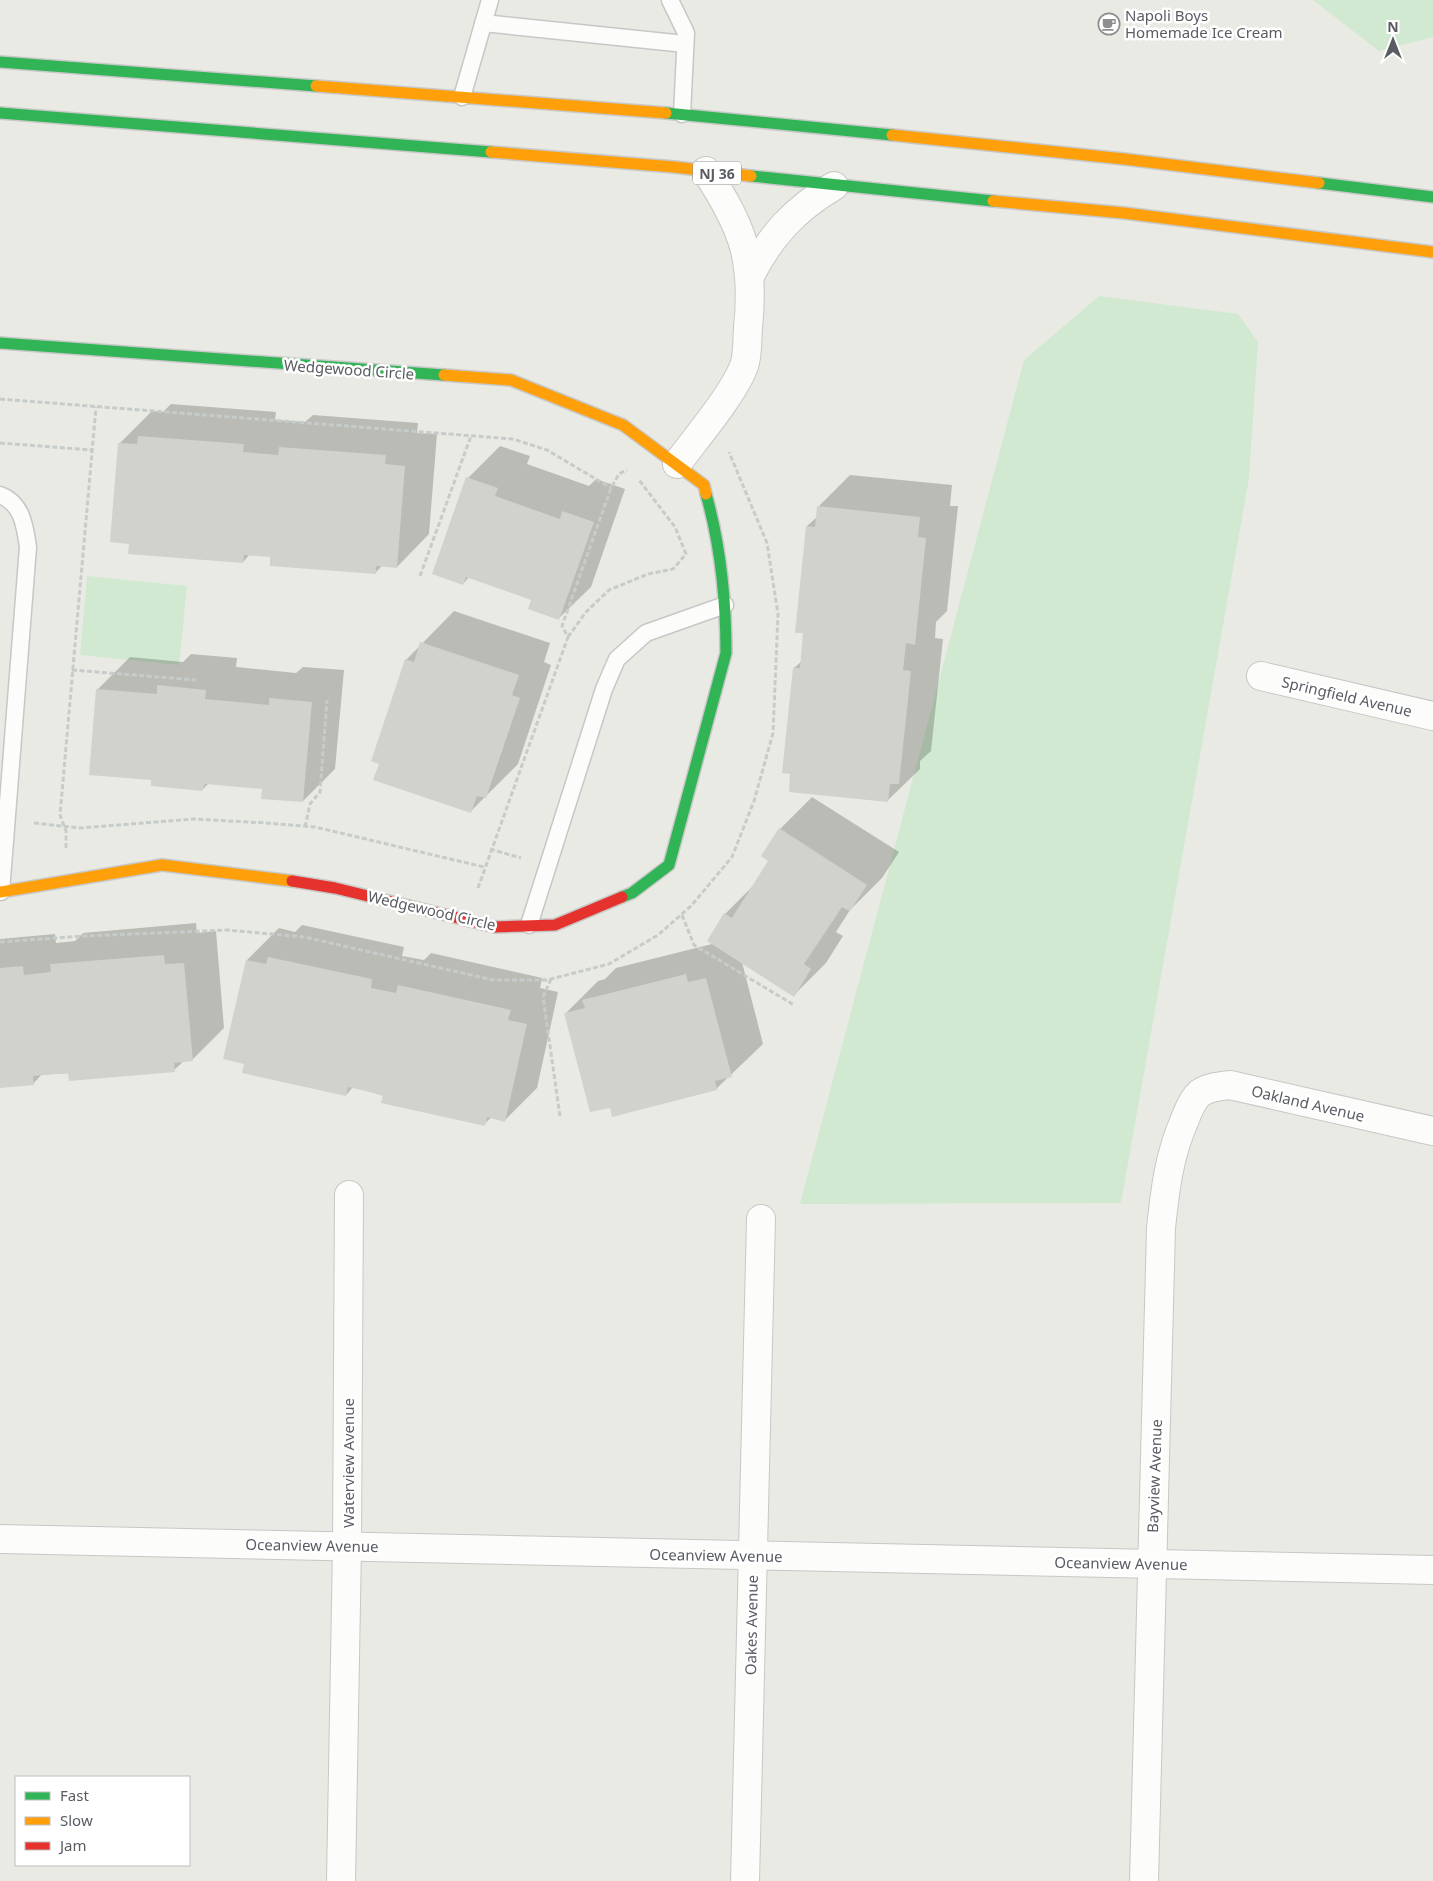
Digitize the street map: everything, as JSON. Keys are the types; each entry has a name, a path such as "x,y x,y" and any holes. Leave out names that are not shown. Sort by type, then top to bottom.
{"main road":[{"path":"0,62 682,114 1114,158 1433,197"},
{"name":"NJ 36","path":"0,113 706,172 1124,213 1433,252"},
{"name":"Wedgewood Circle","path":"0,343 511,380 623,426 704,484 718,537 725,605 726,653 669,864 632,892 555,925 495,927 335,888 192,867 162,865 0,892"}],"street":[{"path":"677,464 716,412 744,366 752,292 746,249 730,208 706,172"},
{"path":"750,276 761,254 776,233 812,199 834,186"},
{"name":"Springfield Avenue","path":"1261,676 1433,716"},
{"name":"Oakland Avenue","path":"1190,1106 1199,1094 1211,1088 1230,1085 1433,1131"},
{"name":"Bayview Avenue","path":"1144,1881 1161,1228 1166,1175 1174,1144 1190,1106"},
{"name":"Waterview Avenue","path":"341,1881 347,1546 349,1195"},
{"name":"Oakes Avenue","path":"745,1881 761,1219"},
{"name":"Oceanview Avenue","path":"0,1539 1433,1570"}],"lane":[{"path":"462,97 490,0"},
{"path":"670,0 686,33 682,114"},
{"path":"483,23 685,44"},
{"path":"0,494 11,498 25,522 28,547 0,892"},
{"path":"529,926 546,866 604,688 617,659 646,632 725,605"}],"path":[{"path":"0,399 512,440 547,450 611,488"},
{"path":"66,880 66,831 60,815 96,406"},
{"path":"420,576 471,436"},
{"path":"0,444 92,450"},
{"path":"0,942 84,936 227,930 304,937 492,980 551,978 609,964 658,935 682,915 732,857 754,801 773,733 778,614 767,543 728,450"},
{"path":"568,637 562,626 611,488 619,474 630,468"},
{"path":"469,920 490,849 568,637 586,612 609,590 648,574 673,568 686,554 674,527 636,476"},
{"path":"72,670 196,680"},
{"path":"305,827 310,804 320,792 327,700"},
{"path":"6,821 63,824 80,828 194,820 305,827 484,867"},
{"path":"490,849 546,866"},
{"path":"682,915 694,945 794,1005"},
{"path":"551,978 543,997 560,1116"}],"green space":[{"path":"1313,0 1433,0 1433,37 1379,51"},
{"path":"1099,296 1238,314 1258,342 1249,478 1121,1203 800,1204 1024,360"},
{"path":"87,576 187,586 179,665 80,655"}],"building":[{"path":"138,436 244,444 243,452 278,455 279,447 386,455 385,464 405,466 397,568 376,566 376,574 270,566 270,557 244,555 243,563 128,554 129,544 110,542 118,443 137,444"},
{"path":"466,477 498,488 495,496 560,519 562,511 594,522 559,620 528,609 531,600 466,577 463,585 432,574"},
{"path":"817,506 920,517 918,537 926,538 915,645 906,643 903,670 911,671 899,784 890,784 888,802 789,792 790,774 782,773 793,668 800,668 803,633 795,633 806,526 815,527"},
{"path":"420,642 519,675 512,695 520,698 486,798 477,796 471,813 373,780 379,764 371,761 405,659 414,662"},
{"path":"157,685 206,690 205,699 269,705 269,698 312,702 303,802 261,799 262,789 205,784 202,791 151,786 151,780 89,775 96,689 157,694"},
{"path":"779,828 867,885 850,911 842,907 804,964 811,969 794,997 707,941 724,913 732,918 768,861 761,856"},
{"path":"164,955 165,964 184,963 193,1061 174,1063 175,1072 69,1081 68,1073 33,1076 34,1085 0,1088 0,968 23,966 24,975 51,972 50,964"},
{"path":"268,957 372,979 371,988 396,993 398,985 511,1010 508,1020 527,1024 505,1122 487,1117 485,1126 381,1103 383,1095 348,1087 346,1096 242,1073 244,1064 223,1059 246,960 266,964"},
{"path":"686,974 688,982 706,978 732,1077 715,1081 717,1090 612,1117 610,1108 590,1112 564,1013 585,1008 582,1000"}],"traffic: fast":[{"path":"0,62 316,86"},
{"path":"0,113 491,152"},
{"path":"666,113 892,135"},
{"path":"751,176 993,201"},
{"path":"1319,183 1433,197"},
{"path":"0,343 444,375"},
{"path":"622,897 632,893 669,865 726,653 722,573 706,494"}],"traffic: slow":[{"path":"316,86 666,113"},
{"path":"892,135 1124,159 1319,183"},
{"path":"491,152 674,167 751,176"},
{"path":"993,201 1124,213 1433,252"},
{"path":"444,375 511,380 623,425 704,485 706,494"},
{"path":"0,892 162,865 292,881"}],"traffic: jam":[{"path":"292,881 335,888 495,927 555,925 622,897"}],"place":[{"name":"Napoli Boys Homemade Ice Cream","path":"1109,24"}]}
